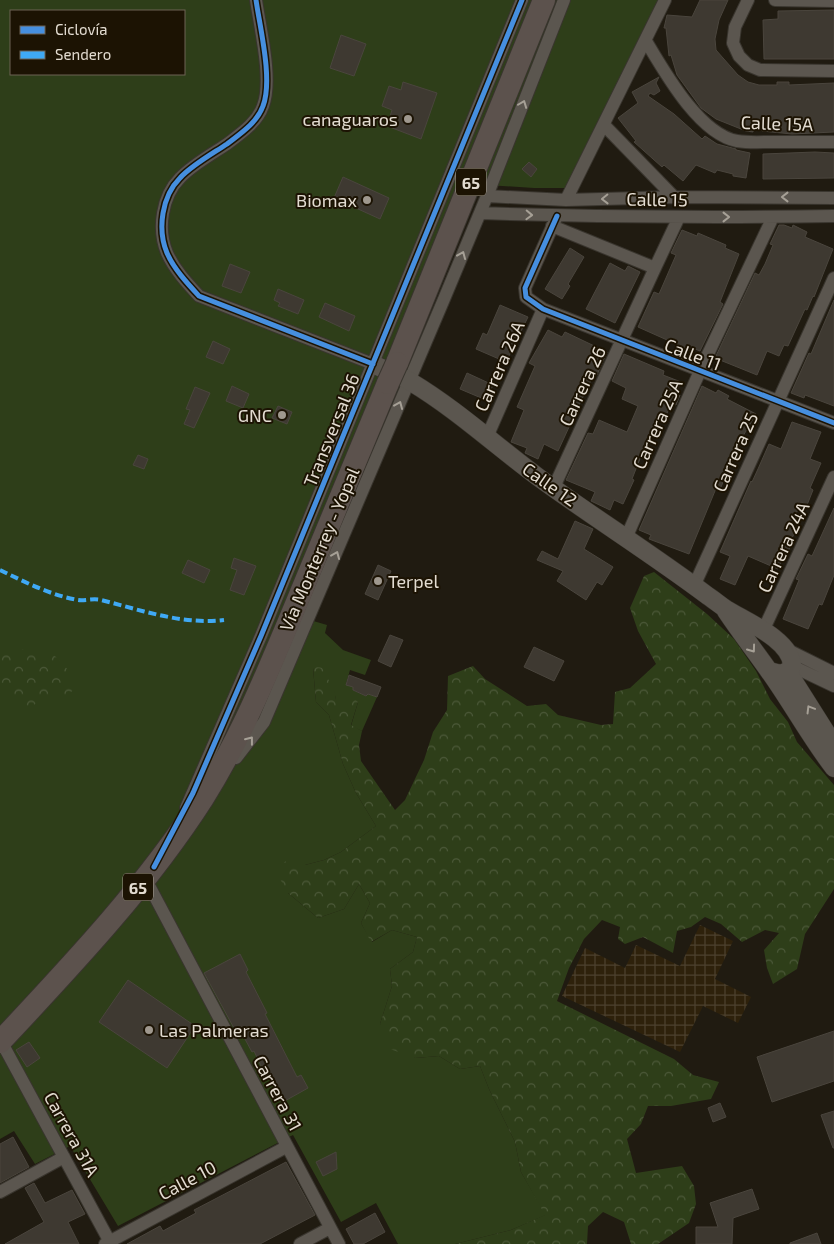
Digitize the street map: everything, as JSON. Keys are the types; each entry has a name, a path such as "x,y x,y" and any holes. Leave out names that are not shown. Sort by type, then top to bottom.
{"highway":[{"name":"Vía Monterrey - Yopal","path":"1,1042 68,970 150,872 204,797 251,712 398,376 544,0"}],"main road":[{"name":"Calle 12","path":"373,364 398,376 454,412 539,478 725,609"},
{"path":"725,609 763,631 786,650 790,657 790,669 834,745"},
{"path":"725,609 768,670 814,742 834,768"},
{"path":"768,670 776,673 790,669"}],"street":[{"path":"256,0 267,78 263,107 255,120 245,130 180,178 169,193 163,213 162,231 167,252 179,273 199,296 373,364"},
{"name":"Transversal 36","path":"150,872 193,793 231,708 522,0"},
{"name":"65","path":"398,376 480,213 564,0"},
{"path":"566,200 646,41 664,0"},
{"path":"748,0 735,27 733,43 739,56 748,65 760,70 834,71"},
{"path":"775,0 834,1"},
{"name":"Calle 15A","path":"646,41 683,97 710,127 723,136 737,141 753,142 834,142"},
{"path":"604,125 674,197"},
{"name":"Calle 15","path":"486,196 566,200 674,197 834,198"},
{"path":"702,217 706,197"},
{"name":"Calle 15","path":"480,213 554,221 679,217 834,216"},
{"name":"Carrera 26","path":"554,487 679,217"},
{"name":"Carrera 25A","path":"626,538 700,371 773,217"},
{"path":"554,221 654,268"},
{"name":"Calle 11","path":"554,221 525,288 526,297 543,309 621,341 834,423"},
{"name":"Carrera 25","path":"694,586 834,278"},
{"name":"Carrera 26A","path":"487,437 543,309"},
{"name":"Carrera 24A","path":"763,631 834,477"},
{"path":"786,650 834,673"},
{"path":"790,669 834,686"},
{"name":"Carrera 31","path":"150,872 286,1148 339,1244"},
{"name":"Carrera 31A","path":"1,1042 109,1243"},
{"name":"Calle 10","path":"109,1243 286,1148"},
{"path":"0,1192 64,1157"},
{"path":"300,1244 330,1228"}],"shaded area":[{"path":"700,925 733,941 715,979 751,997 738,1023 703,1006 680,1052 562,996 585,948 625,968 636,945 680,966"}],"green space":[{"path":"0,0 659,0 567,188 471,184 293,615 327,625 325,633 343,650 371,660 365,675 350,670 346,684 353,687 353,690 366,696 368,694 377,697 362,731 351,726 358,702 336,700 329,681 313,668 316,702 329,715 343,764 356,793 376,826 341,852 324,860 305,865 288,893 318,918 344,909 359,884 370,903 361,923 372,942 392,930 417,937 413,952 390,969 392,986 380,1024 415,1058 439,1056 460,1069 480,1066 515,1142 521,1172 546,1215 511,1230 455,1244 398,1244 376,1203 341,1222 293,1135 118,1226 70,1146 35,1164 14,1131 0,1139"},
{"path":"654,572 707,614 734,639 756,671 770,699 788,722 797,742 834,785 834,889 805,934 797,969 773,984 767,968 764,950 779,933 765,930 742,942 721,924 705,917 691,927 677,931 673,953 643,937 625,944 618,939 620,927 602,920 584,939 569,968 557,1001 674,1059 693,1075 719,1082 711,1099 671,1106 648,1106 641,1124 627,1139 636,1173 682,1166 694,1186 696,1204 689,1223 658,1244 631,1244 624,1222 603,1212 588,1226 587,1244 455,1244 511,1230 545,1215 521,1172 515,1142 480,1066 460,1069 439,1056 415,1058 390,1049 380,1024 392,986 390,969 413,952 417,937 392,930 371,942 361,923 370,903 359,884 344,909 318,918 288,893 276,872 289,857 305,865 324,860 341,852 376,826 356,793 343,764 329,715 316,702 313,667 326,668 327,678 334,686 336,700 351,696 358,702 351,725 362,731 359,745 361,761 395,810 405,800 424,760 433,732 447,710 448,676 473,666 485,679 527,706 546,704 558,715 601,725 613,724 615,692 630,688 656,664 638,631 630,608 644,576"},
{"path":"23,649 55,656 72,674 73,690 63,701 43,696 33,706 17,706 0,692 0,656"}],"building":[{"path":"700,0 728,0 719,20 715,39 716,50 738,75 748,82 759,85 777,85 777,82 789,82 789,85 834,83 834,132 792,134 762,131 762,121 755,120 753,132 746,131 716,119 701,108 677,75 671,55 669,56 666,28 664,28 667,15 692,17"},
{"path":"834,10 834,59 764,59 763,20 778,19 778,11"},
{"path":"341,35 366,44 354,76 330,68"},
{"path":"659,77 656,83 660,91 654,95 650,93 648,96 674,114 702,139 705,136 717,144 750,153 746,178 733,176 733,174 717,170 715,173 696,165 683,181 664,165 662,167 634,142 636,141 618,118 638,103 632,92"},
{"name":"canaguaros","path":"403,82 437,93 421,139 387,126 392,110 382,106 389,86 401,90"},
{"path":"834,153 834,178 763,179 763,154"},
{"path":"529,162 537,169 531,177 522,169"},
{"path":"343,177 389,198 380,219 334,198"},
{"path":"779,225 792,228 793,225 807,232 805,237 833,249 814,297 807,310 805,309 788,346 784,345 779,356 767,351 757,375 715,358 755,273 759,275 765,264 773,245 770,244"},
{"path":"682,230 697,236 698,233 726,245 725,248 739,254 720,302 723,304 700,351 695,349 694,352 638,327 654,292 659,294 676,255 671,253"},
{"path":"570,248 584,257 568,284 570,286 562,299 545,289"},
{"path":"610,263 625,271 628,266 640,272 615,323 586,309"},
{"path":"230,264 250,272 241,293 222,286"},
{"path":"278,289 304,300 298,314 278,306 280,303 274,300"},
{"path":"834,300 834,406 805,395 804,398 791,393 809,353 811,354"},
{"path":"325,303 355,316 349,331 319,317"},
{"path":"500,305 528,317 506,362 476,349 483,333 487,335"},
{"path":"548,330 562,337 565,332 607,352 597,375 594,374 558,451 544,444 538,459 525,453 527,448 511,442 524,410 517,407 535,366 529,363"},
{"path":"213,341 230,349 223,364 206,357"},
{"path":"624,354 664,371 663,375 681,382 676,393 680,395 676,405 674,404 668,411 665,418 657,415 632,479 634,480 623,504 614,500 610,510 591,501 595,492 566,480 588,433 593,434 599,420 627,432 638,406 622,399 626,388 612,381"},
{"path":"467,373 493,385 486,400 460,389"},
{"path":"232,386 249,394 243,408 226,401"},
{"path":"702,386 716,393 718,390 729,396 727,399 756,414 743,436 721,487 717,486 689,554 649,539 651,535 639,530"},
{"path":"195,387 210,393 194,428 184,424 190,410 186,409"},
{"name":"GNC","path":"278,406 292,412 287,424 272,418"},
{"path":"792,422 821,432 810,459 821,463 810,488 813,490 807,505 801,502 791,526 797,528 790,542 792,543 778,569 748,556 735,585 720,579 730,556 720,552 751,481 769,444 781,449"},
{"path":"138,455 148,459 144,469 133,465"},
{"path":"834,508 834,575 822,605 819,604 808,629 783,619 799,580 796,579 808,554 812,556"},
{"path":"575,521 593,529 584,549 613,567 602,585 597,582 586,600 557,581 563,571 537,560 542,551 558,559"},
{"path":"234,558 256,566 244,595 230,590 237,570 231,568"},
{"path":"188,560 210,570 204,583 182,573"},
{"path":"378,565 391,571 378,600 365,594"},
{"path":"390,635 403,640 391,667 378,661"},
{"path":"534,647 564,661 554,681 524,667"},
{"path":"349,675 381,687 377,697 368,694 366,696 353,690 353,687 346,685"},
{"path":"240,954 248,970 246,972 267,1013 265,1014 297,1077 301,1075 308,1088 283,1102 269,1078 267,1079 254,1051 252,1052 239,1028 235,1030 204,973"},
{"path":"128,980 195,1026 167,1068 99,1022"},
{"path":"834,1031 834,1081 772,1102 757,1057"},
{"path":"29,1042 40,1058 27,1067 16,1050"},
{"path":"720,1103 726,1117 713,1122 708,1108"},
{"path":"834,1111 834,1148 833,1148 821,1115"},
{"path":"13,1137 29,1167 0,1183 0,1144"},
{"path":"336,1152 337,1169 323,1176 316,1162"},
{"path":"286,1162 315,1215 260,1244 127,1244 160,1226 163,1231 196,1213 194,1210"},
{"path":"34,1183 45,1203 72,1190 85,1214 68,1222 79,1244 5,1244 44,1222 25,1188"},
{"path":"752,1189 759,1209 733,1218 732,1244 696,1244 696,1227 718,1227 710,1203"},
{"path":"375,1213 385,1232 363,1244 354,1244 346,1229"},
{"path":"817,1233 821,1244 790,1244 790,1243"}],"marked path":[{"path":"0,570 38,588 68,598 101,600 177,619 224,620"}],"cycle path":[{"path":"256,0 263,39 267,82 263,106 257,118 248,128 190,169 174,185 165,203 163,213 162,234 164,244 173,265 199,296 373,364"},
{"path":"154,867 193,793 261,636 522,0"},
{"path":"557,216 525,288 526,297 543,309 834,423"}],"place":[{"name":"canaguaros","path":"408,119"},
{"name":"Biomax","path":"367,200"},
{"name":"GNC","path":"282,415"},
{"name":"Terpel","path":"378,581"},
{"name":"Las Palmeras","path":"149,1030"}]}
